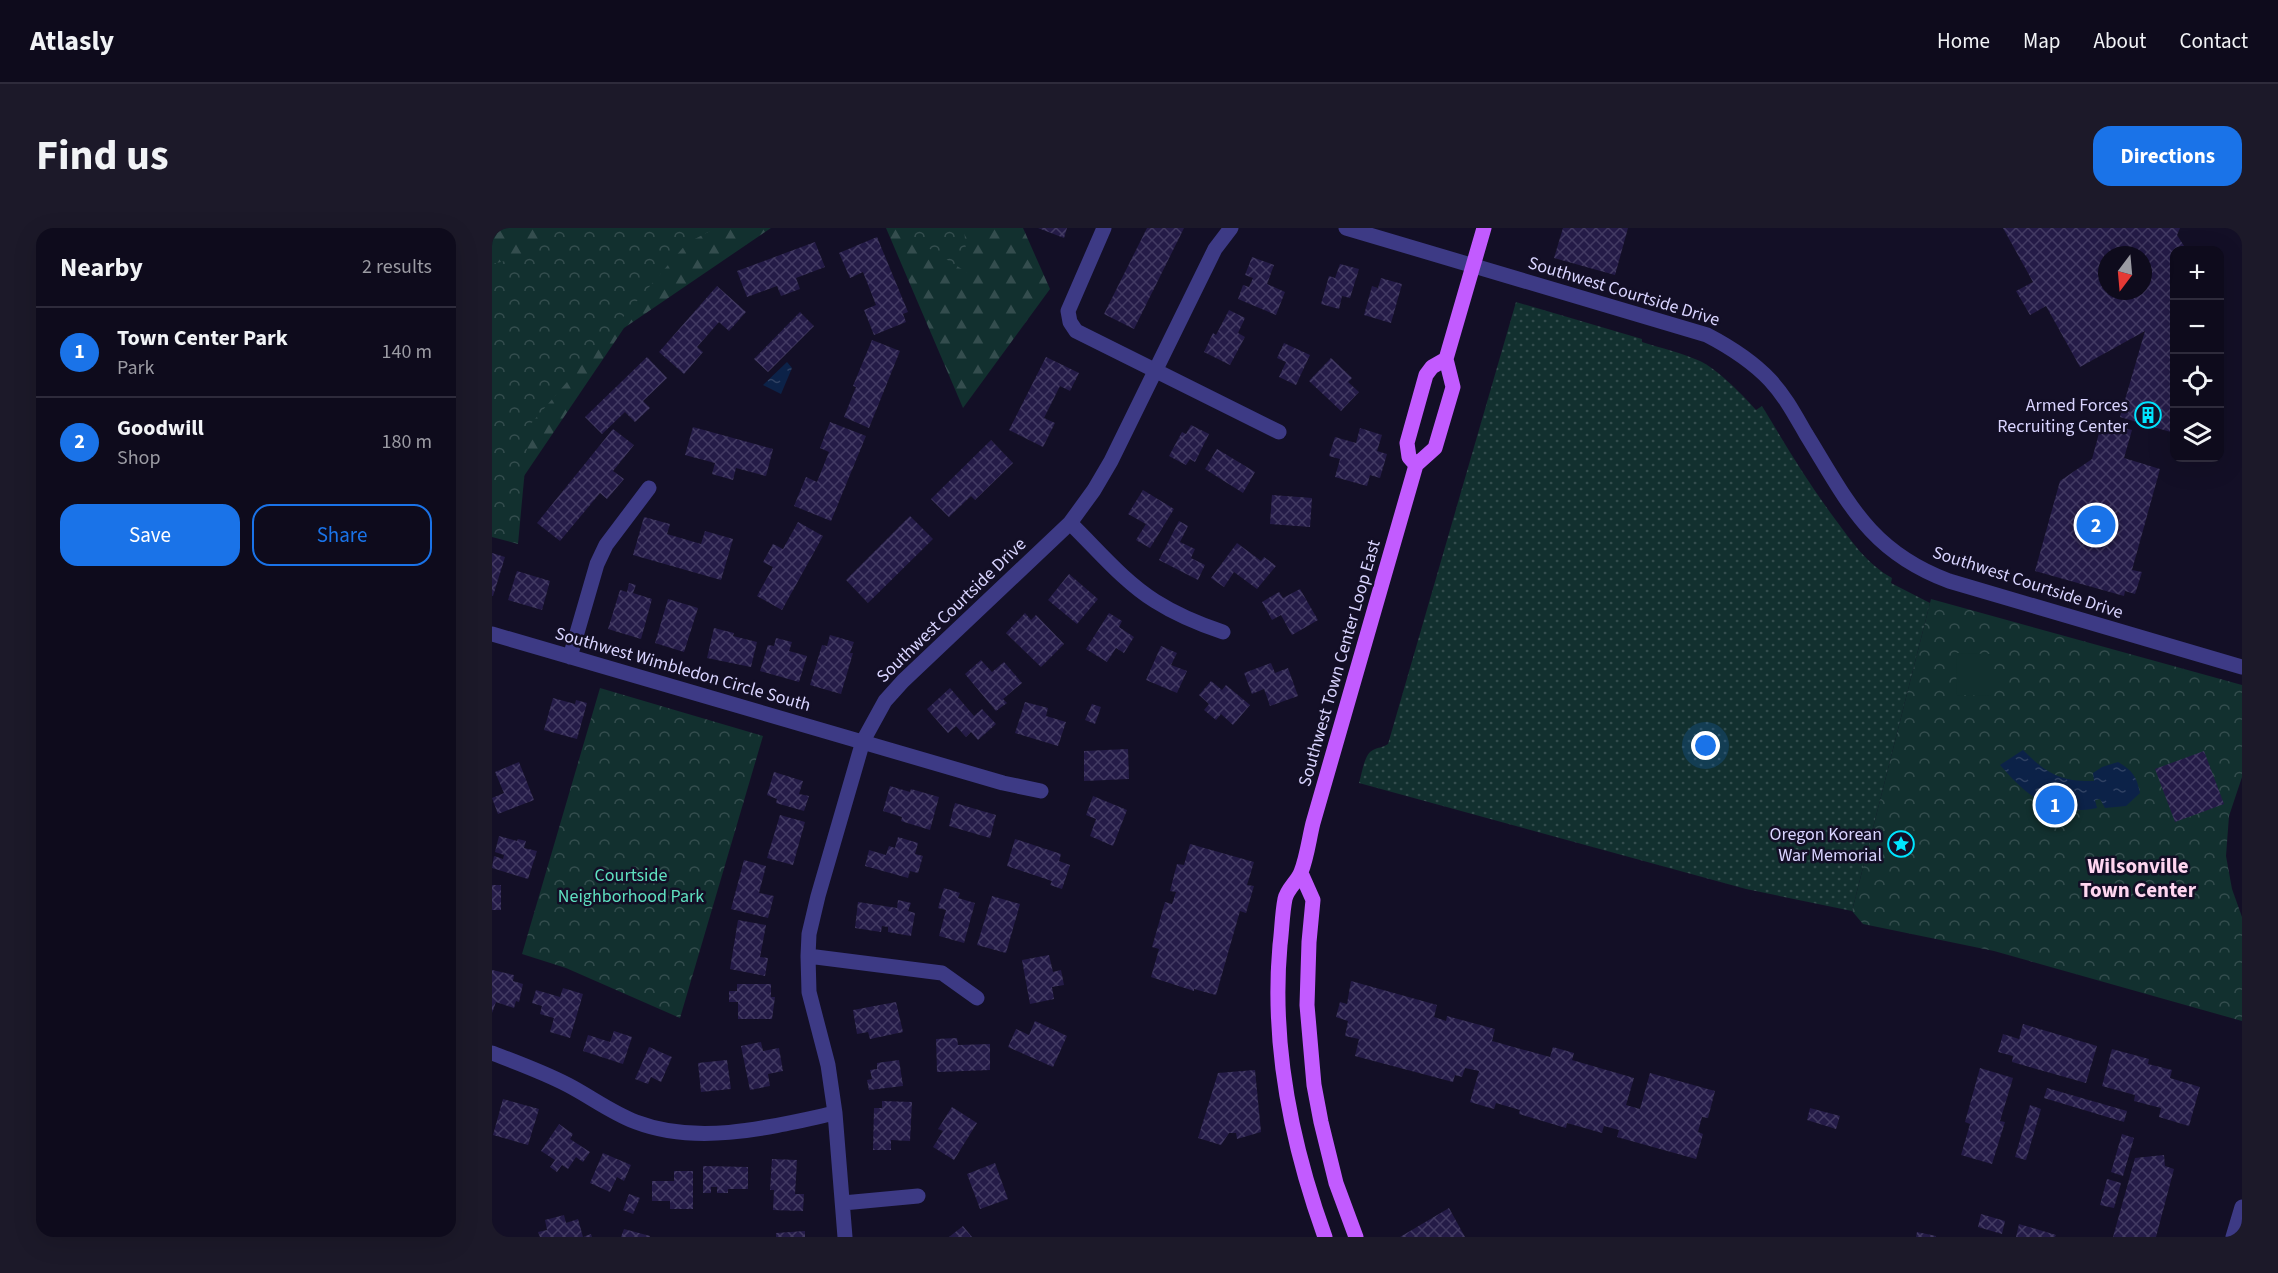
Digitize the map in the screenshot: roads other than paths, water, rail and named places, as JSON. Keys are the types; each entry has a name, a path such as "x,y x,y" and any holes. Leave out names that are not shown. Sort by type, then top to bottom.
{"main road":[{"name":"Southwest Town Center Loop East","path":"1325,1237 1306,1185 1286,1094 1280,1034 1278,967 1285,896 1301,873 1315,815 1416,465 1435,448 1447,408 1453,387 1446,359 1484,228"},
{"path":"1416,465 1409,457 1407,446 1426,375 1435,365 1446,359"},
{"path":"1301,873 1313,900 1307,1005 1314,1085 1336,1183 1356,1237"}],"street":[{"path":"1104,228 1068,311 1070,322 1076,331 1157,369 1279,432"},
{"name":"Southwest Courtside Drive","path":"845,1237 835,1113 828,1065 808,992 807,956 809,934 818,896 863,741 885,701 903,681 1070,523 1094,490 1111,461 1215,249 1231,228"},
{"name":"Southwest Courtside Drive","path":"1346,228 1689,329 1723,343 1744,357 1771,382 1784,398 1851,508 1866,527 1893,553 1949,581 2242,667"},
{"path":"570,657 597,564 606,545 649,488"},
{"path":"1070,523 1153,600 1190,621 1222,632"},
{"name":"Southwest Wimbledon Circle South","path":"492,634 1003,783 1041,791"},
{"path":"807,956 942,973 977,998"},
{"path":"492,1053 532,1067 635,1121 677,1131 706,1133 747,1130 835,1113"},
{"path":"843,1203 918,1196"},
{"path":"2233,1237 2242,1207"}],"water":[{"path":"787,362 792,368 781,394 763,385"},
{"path":"2023,750 2047,770 2072,780 2094,781 2093,773 2102,767 2118,762 2133,774 2140,793 2126,806 2105,808 2100,799 2095,800 2097,808 2066,810 2053,807 2031,795 2000,765"}],"place":[{"name":"Armed Forces Recruiting Center","path":"2148,415"},
{"name":"Goodwill","path":"2096,525"},
{"name":"Town Center Park","path":"2055,805"},
{"name":"Oregon Korean War Memorial","path":"1901,844"}],"district":[{"name":"Wilsonville Town Center","path":"2138,878"}],"park label":[{"name":"Courtside Neighborhood Park","path":"631,885"}]}
